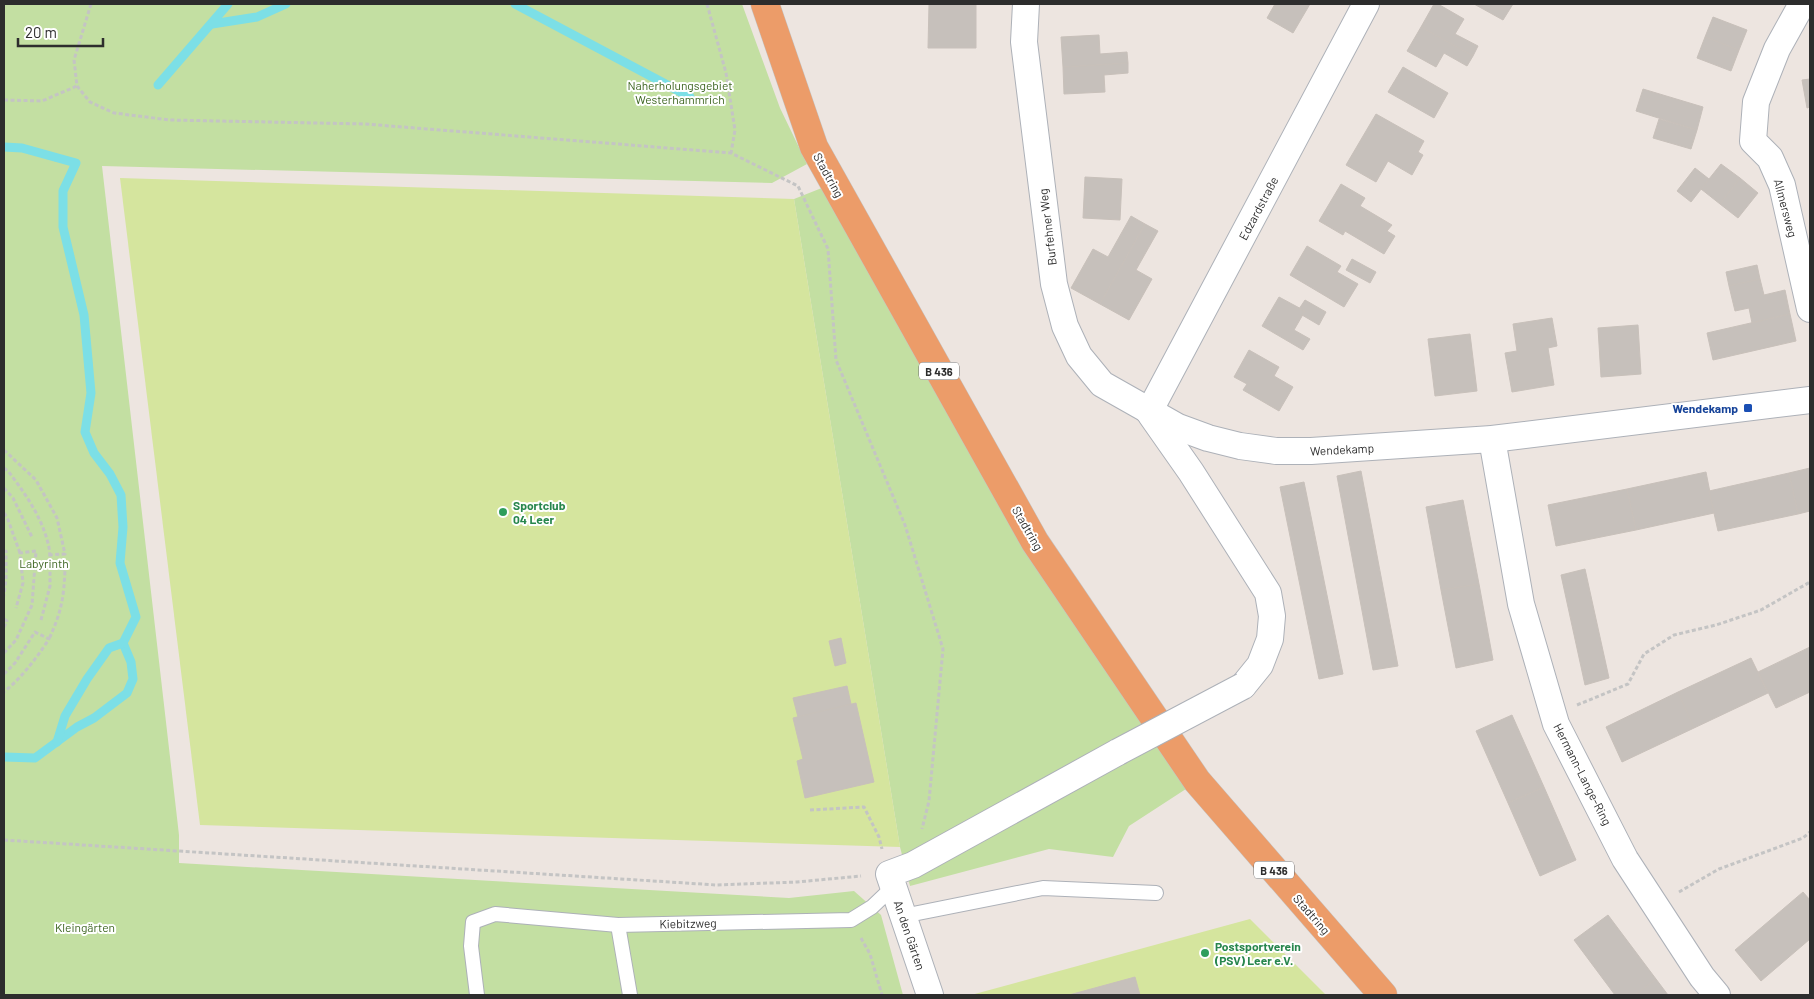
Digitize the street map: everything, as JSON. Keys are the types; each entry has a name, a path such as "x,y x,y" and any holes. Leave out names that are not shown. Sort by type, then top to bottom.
{"highway":[{"name":"Stadtring","path":"765,4 814,147 1035,542 1197,781 1383,995"}],"street":[{"name":"Burfehner Weg","path":"1026,4 1024,42 1054,284 1065,326 1079,356 1102,384 1149,412"},
{"name":"Edzardstraße","path":"1149,412 1366,4"},
{"name":"Allmersweg","path":"1802,4 1777,50 1756,102 1753,141 1770,158 1782,185 1810,309"},
{"name":"Wendekamp","path":"1149,412 1178,427 1208,438 1240,446 1276,451 1311,451 1492,439 1810,400"},
{"path":"891,881 913,865 1118,752 1243,686 1260,665 1270,639 1272,616 1268,593 1191,472 1149,412"},
{"name":"Hermann-Lange-Ring","path":"1492,439 1521,604 1556,724 1625,859 1702,977 1717,995"},
{"name":"An den Gärten","path":"891,881 930,995"}],"lane":[{"path":"852,920 872,907 891,881"},
{"path":"903,916 1043,888 1156,893"},
{"name":"Kiebitzweg","path":"477,995 471,946 474,922 495,914 618,925 852,920"},
{"path":"618,925 630,995"}],"path":[{"path":"91,4 74,60 77,86 90,102 114,113 170,120 365,124 731,153 798,186 828,249 836,360 904,525 943,649 929,802 913,865"},
{"path":"707,4 726,73 735,130 731,153"},
{"path":"4,100 42,101 77,86"},
{"path":"4,450 36,480 57,518 65,554 49,555"},
{"path":"4,468 29,498 49,544 50,586 42,620"},
{"path":"4,488 13,498 32,537"},
{"path":"4,513 20,553 23,583 16,608"},
{"path":"4,551 6,551 4,596"},
{"path":"4,653 16,640 32,605 36,551 20,553"},
{"path":"4,692 23,674 49,640 58,620 64,597 66,569 50,567"},
{"path":"1554,715 1628,684 1644,654 1674,635 1716,625 1762,610 1810,582"},
{"path":"4,619 7,621 4,628"},
{"path":"4,674 15,663 35,632 49,640"},
{"path":"4,840 718,885 891,881 879,837 864,808 810,810"},
{"path":"1655,906 1718,868 1803,838 1810,832"},
{"path":"852,920 870,954 882,995"}],"green space":[{"name":"Naherholungsgebiet Westerhammrich","path":"4,4 742,4 780,108 807,164 772,183 102,166 179,835 179,863 789,898 854,891 881,915 903,995 4,995"},
{"name":"Sportclub 04 Leer","path":"120,178 794,199 900,847 200,825"},
{"path":"847,178 1043,536 1209,774 1129,826 1113,857 1049,849 910,886 900,847 794,199"},
{"name":"Postsportverein (PSV) Leer e.V.","path":"1250,919 1326,995 971,995"}],"building":[{"path":"929,4 976,4 976,48 928,48"},
{"path":"1275,4 1310,4 1293,33 1267,18"},
{"path":"1434,4 1438,4 1464,19 1455,34 1478,46 1473,56 1421,27"},
{"path":"1474,4 1513,4 1503,20"},
{"path":"1713,17 1747,30 1739,50 1705,37"},
{"path":"1421,27 1473,56 1467,66 1444,53 1436,67 1407,51"},
{"path":"1099,35 1100,54 1127,52 1128,63 1063,67 1061,37"},
{"path":"1705,37 1739,50 1731,71 1697,58"},
{"path":"1128,63 1128,73 1104,75 1105,92 1064,94 1063,67"},
{"path":"1403,67 1448,93 1434,118 1388,92"},
{"path":"1810,79 1810,107 1807,108 1802,80"},
{"path":"1643,89 1703,107 1697,130 1636,111"},
{"path":"1376,114 1424,141 1418,152 1423,155 1412,175 1388,161 1376,182 1346,165"},
{"path":"1659,119 1697,130 1691,149 1653,138"},
{"path":"1721,164 1740,178 1720,204 1701,189"},
{"path":"1695,168 1709,179 1691,202 1677,191"},
{"path":"1085,177 1122,179 1120,220 1083,218"},
{"path":"1740,178 1758,193 1738,218 1720,204"},
{"path":"1341,184 1365,198 1360,206 1392,225 1387,231 1395,236 1384,254 1345,231 1343,235 1319,221"},
{"path":"1131,216 1145,224 1100,304 1071,288 1093,249 1108,257"},
{"path":"1145,224 1158,231 1136,270 1152,279 1129,320 1100,304"},
{"path":"1307,246 1341,266 1337,272 1358,284 1344,307 1290,275"},
{"path":"1352,259 1376,272 1370,283 1346,270"},
{"path":"1757,265 1760,279 1729,286 1726,272"},
{"path":"1760,279 1764,295 1785,290 1790,314 1752,323 1749,308 1735,311 1729,286"},
{"path":"1279,297 1305,311 1294,330 1310,339 1303,350 1262,326"},
{"path":"1305,300 1326,312 1319,325 1302,315 1305,311 1299,309"},
{"path":"1790,314 1796,341 1713,360 1707,333"},
{"path":"1552,318 1557,346 1548,348 1554,385 1512,392 1505,353 1517,351 1513,324"},
{"path":"1638,325 1641,374 1601,377 1598,328"},
{"path":"1470,334 1477,391 1435,396 1428,339"},
{"path":"1249,350 1279,367 1274,376 1293,387 1279,411 1243,390 1247,384 1234,377"},
{"path":"1810,468 1810,511 1798,514 1789,473"},
{"path":"1361,471 1398,666 1373,670 1337,476"},
{"path":"1706,472 1714,513 1636,530 1627,489"},
{"path":"1789,473 1798,514 1718,531 1709,491"},
{"path":"1304,482 1343,674 1319,679 1280,487"},
{"path":"1627,489 1636,530 1556,546 1548,505"},
{"path":"1463,500 1479,584 1441,590 1426,507"},
{"path":"1585,569 1609,678 1585,685 1561,575"},
{"path":"1479,584 1493,660 1456,668 1441,590"},
{"path":"841,638 846,663 835,666 829,641"},
{"path":"1810,647 1810,692 1776,708 1758,672"},
{"path":"1751,658 1768,693 1694,728 1678,692"},
{"path":"847,686 851,704 798,717 793,698"},
{"path":"1678,692 1694,728 1622,762 1606,727"},
{"path":"856,703 874,782 805,798 797,761 803,759 793,718"},
{"path":"1512,715 1544,787 1508,803 1476,731"},
{"path":"1544,787 1576,860 1540,876 1508,803"},
{"path":"1803,892 1810,900 1810,939 1761,981 1735,950"},
{"path":"1608,915 1656,979 1635,995 1615,995 1574,940"},
{"path":"1135,977 1140,995 1069,995"},
{"path":"1656,979 1668,995 1635,995"}],"waterway":[{"path":"158,85 228,4"},
{"path":"212,24 257,17 286,4"},
{"path":"515,4 690,97"},
{"path":"4,147 22,148 76,163 63,191 63,227 84,315 91,393 85,432 94,453 110,474 121,495 123,527 120,563 136,617 123,643 131,662 133,679 127,693 35,758 4,757"},
{"path":"57,742 65,716 87,679 109,648 123,643"}],"place":[{"name":"Wendekamp","path":"1748,408"},
{"name":"Sportclub 04 Leer","path":"503,512"},
{"name":"Postsportverein (PSV) Leer e.V.","path":"1205,953"}],"park label":[{"name":"Labyrinth","path":"44,563"},
{"name":"Kleingärten","path":"85,927"}]}
